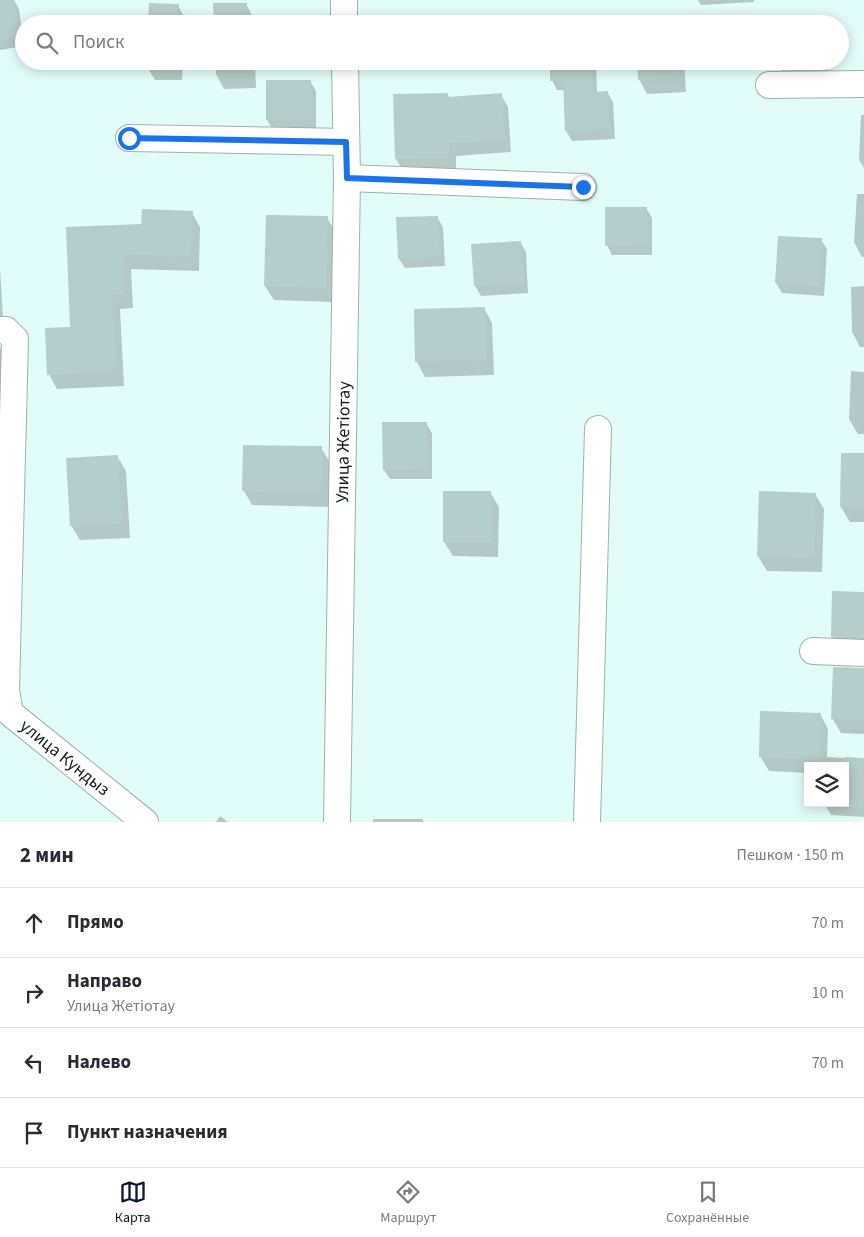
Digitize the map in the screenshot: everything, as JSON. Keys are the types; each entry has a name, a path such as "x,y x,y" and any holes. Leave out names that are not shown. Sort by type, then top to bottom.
{"street":[{"path":"344,0 344,15"},
{"name":"Улица Жетіотау","path":"337,822 347,178 345,70"},
{"path":"768,85 864,84"},
{"path":"129,138 346,142"},
{"path":"347,178 583,187"},
{"name":"улица Кундыз","path":"0,330 6,330 15,339 6,690 10,713 145,822"},
{"path":"587,822 598,429"},
{"path":"813,651 864,652"}],"building":[{"path":"0,0 14,0 16,15 15,38 0,40"},
{"path":"149,3 179,4 178,15 148,15"},
{"path":"213,3 247,3 247,15 214,15"},
{"path":"550,70 592,70 593,92 608,91 610,129 565,131 563,80 550,81"},
{"path":"637,70 678,70 678,77 638,80"},
{"path":"266,80 311,80 311,120 266,120"},
{"path":"448,93 448,97 502,93 505,140 449,143 450,158 395,159 393,94"},
{"path":"605,207 647,207 647,245 605,246"},
{"path":"142,209 193,211 191,257 123,254 125,294 112,294 116,371 47,375 45,328 70,327 66,227 141,224"},
{"path":"266,215 328,216 326,288 264,286"},
{"path":"438,216 440,257 398,259 396,217"},
{"path":"778,236 822,238 819,286 775,283"},
{"path":"521,241 524,283 474,286 471,244"},
{"path":"485,307 486,360 415,362 414,309"},
{"path":"382,422 427,422 428,469 383,470"},
{"path":"243,445 322,446 321,492 242,491"},
{"path":"841,453 864,453 864,508 840,507"},
{"path":"118,455 122,523 70,526 66,458"},
{"path":"443,491 491,491 491,542 443,542"},
{"path":"759,491 816,493 814,558 757,556"},
{"path":"832,591 864,592 864,638 831,637"},
{"path":"833,667 864,668 864,720 831,719"},
{"path":"760,711 821,713 819,759 759,757"},
{"path":"845,757 864,758 864,808 845,807 849,807 849,762 845,762"}],"route":[{"path":"129,138 346,142 347,178 583,187"}]}
